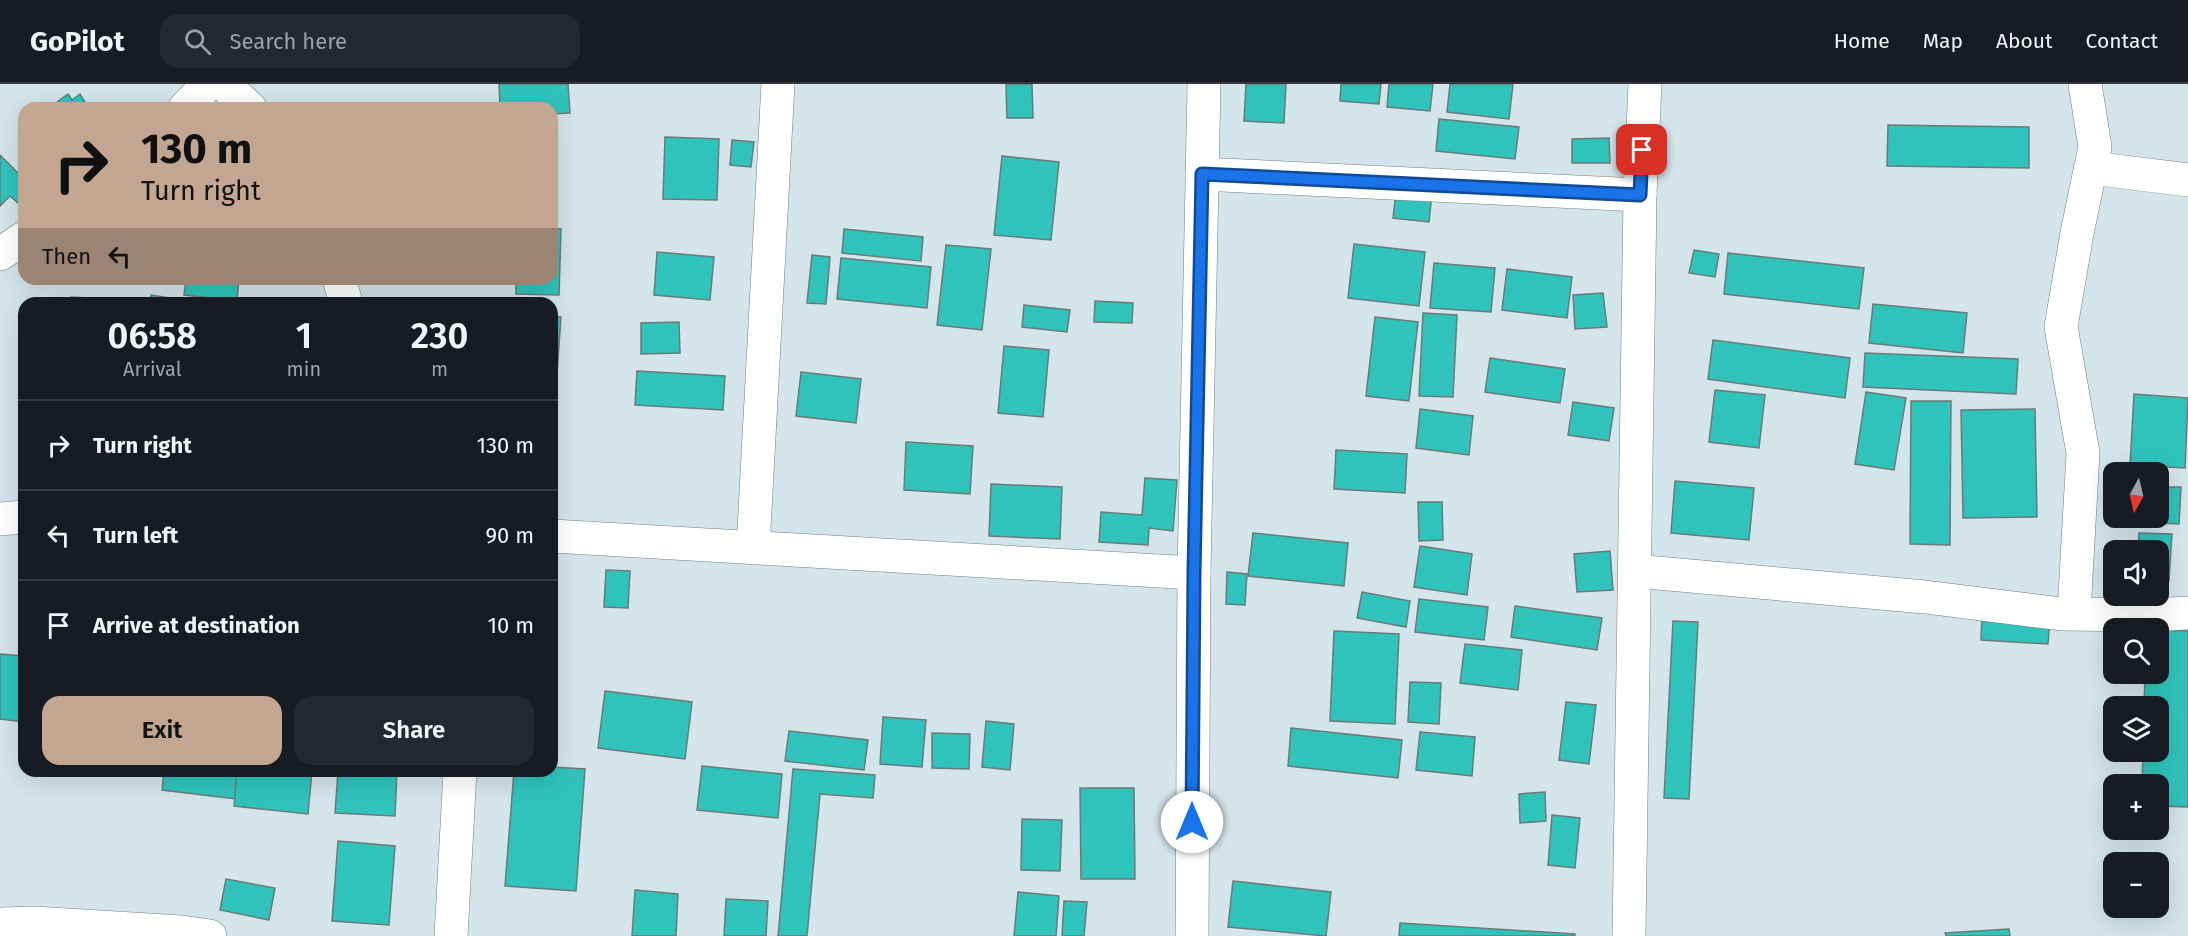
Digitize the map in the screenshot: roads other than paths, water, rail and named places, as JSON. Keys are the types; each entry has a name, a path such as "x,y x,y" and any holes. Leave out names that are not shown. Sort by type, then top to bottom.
{"street":[{"path":"191,102 208,84"},
{"path":"223,84 243,102"},
{"path":"753,548 778,84"},
{"path":"1192,936 1194,573 1204,84"},
{"path":"1629,936 1640,195 1645,84"},
{"path":"2074,614 2083,453 2061,327 2096,147 2085,84"},
{"path":"2091,168 2188,180"},
{"path":"1202,174 1640,195"},
{"path":"0,254 18,242"},
{"path":"0,519 18,518"},
{"path":"558,536 1194,573"},
{"path":"1635,571 1925,597 1995,607 2074,614 2188,613"},
{"path":"451,936 460,777"},
{"path":"0,924 34,929 181,932 210,936"}]}
